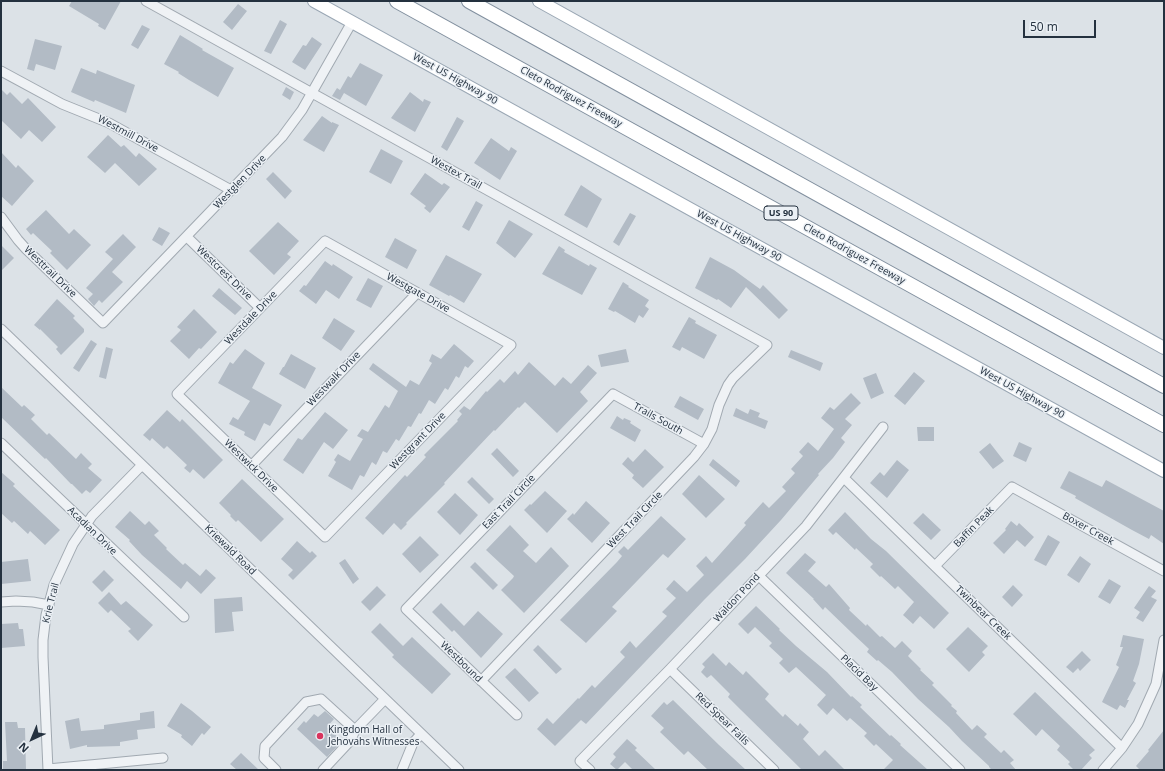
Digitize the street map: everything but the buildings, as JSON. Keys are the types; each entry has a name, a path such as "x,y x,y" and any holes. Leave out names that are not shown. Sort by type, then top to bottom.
{"highway":[{"name":"Cleto Rodriguez Freeway","path":"397,1 1164,425"},
{"path":"469,1 1164,386"}],"main road":[{"name":"West US Highway 90","path":"314,1 1164,472"},
{"path":"539,1 1164,348"}],"street":[{"name":"Westex Trail","path":"146,1 767,345"},
{"name":"Westglen Drive","path":"103,323 282,137 302,110 352,22"},
{"name":"Westmill Drive","path":"1,71 62,104 109,123 231,190"},
{"name":"Westtrail Drive","path":"1,217 26,249 103,323"},
{"name":"Westcrest Drive","path":"187,237 260,308"},
{"name":"Westdale Drive","path":"177,394 325,241"},
{"name":"Westgate Drive","path":"325,241 511,345"},
{"name":"Westwalk Drive","path":"252,466 417,293"},
{"name":"Kriewald Road","path":"1,329 459,770"},
{"name":"Westgrant Drive","path":"326,537 511,345"},
{"name":"West Trail Circle","path":"481,681 694,458 712,429 719,405 728,385 733,378 767,345"},
{"name":"Westwick Drive","path":"177,394 326,537"},
{"name":"Trails South","path":"613,394 704,444"},
{"name":"East Trail Circle","path":"406,610 613,394"},
{"name":"Waldon Pond","path":"590,770 580,761 806,526 883,427"},
{"name":"Acadian Drive","path":"1,443 184,617"},
{"name":"Krie Trail","path":"48,769 43,640 54,585 66,556 92,516 142,465"},
{"name":"Twinbear Creek","path":"844,478 1122,748"},
{"name":"Baffin Peak","path":"935,566 1012,487"},
{"name":"Boxer Creek","path":"1012,487 1164,570"},
{"name":"Placid Bay","path":"758,576 960,770"},
{"path":"1,602 33,602 49,605"},
{"name":"Westbound","path":"406,610 517,715"},
{"path":"1103,770 1122,748 1138,724 1156,684 1164,640"},
{"name":"Red Spear Falls","path":"670,669 774,770"},
{"path":"276,770 264,758 265,746 306,702 321,699 355,730"},
{"path":"323,770 352,740 355,730 385,699"},
{"path":"402,770 413,743 421,734"},
{"path":"48,769 162,758"}],"place":[{"name":"Kingdom Hall of Jehovahs Witnesses","path":"320,736"}]}
